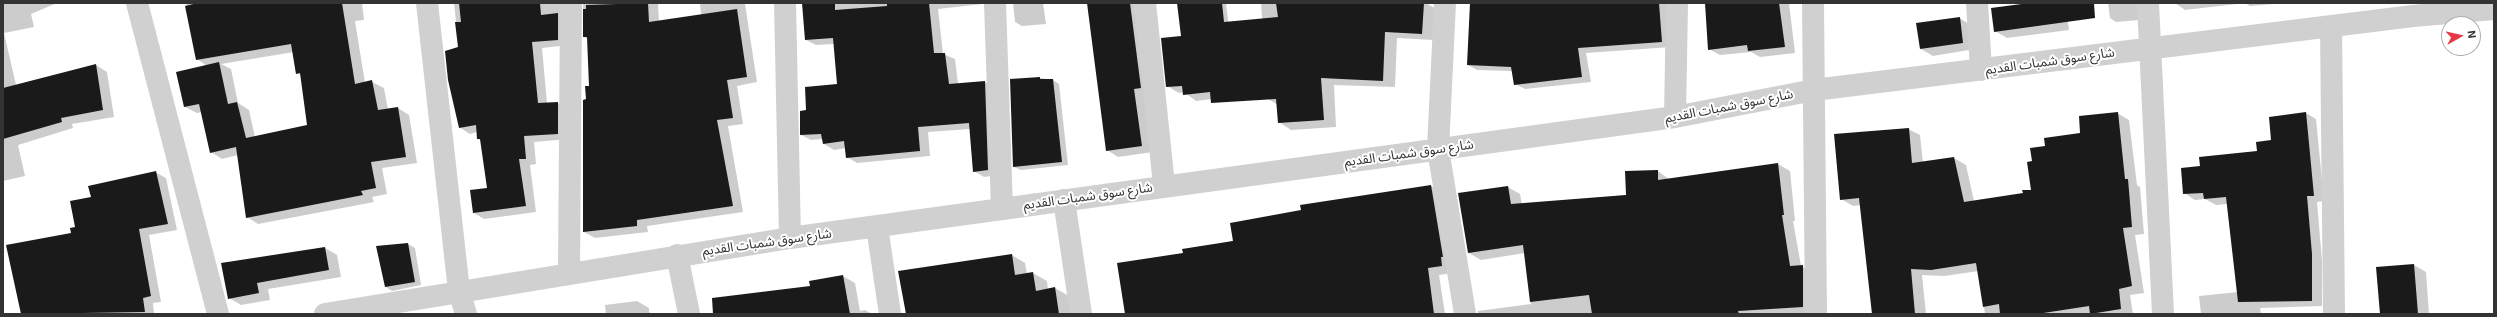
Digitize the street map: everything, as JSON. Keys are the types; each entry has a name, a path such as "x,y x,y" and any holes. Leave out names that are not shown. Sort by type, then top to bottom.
{"street":[{"path":"137,3 218,314"},
{"path":"427,3 459,291 466,314"},
{"path":"569,273 572,3"},
{"path":"785,3 790,238"},
{"path":"995,3 1002,209"},
{"path":"1145,3 1164,185"},
{"path":"1445,3 1438,149 1465,314"},
{"path":"1675,117 1677,3"},
{"path":"1813,3 1816,314"},
{"path":"1977,3 1981,70"},
{"path":"2148,3 2163,314"},
{"name":"شارع سوق شمبات القديم","path":"326,314 677,255 1164,185 1675,117 1814,90 2331,26 2413,10 2494,9"},
{"path":"2331,26 2334,314"},
{"path":"1064,200 1081,314"},
{"path":"877,227 890,314"},
{"path":"677,255 689,314"}],"building":[{"path":"198,3 342,3 355,84 372,80 378,110 398,107 406,157 371,162 376,188 361,191 363,195 246,218 236,147 210,153 199,104 184,107 176,72 219,62 228,104 237,102 246,138 307,125 300,73 296,74 291,44 196,60 185,6"},
{"path":"459,3 540,3 541,15 558,13 558,40 532,42 538,103 558,102 558,134 524,136 526,159 519,159 526,206 473,213 470,190 487,188 480,139 477,139 476,125 459,128 448,80 445,51 458,47 455,22 461,22"},
{"path":"648,3 649,22 737,9 747,77 727,80 733,118 717,120 733,206 637,220 637,226 583,232 583,100 586,99 585,86 589,86 587,37 583,37 583,9 586,9 586,5"},
{"path":"802,3 835,3 835,10 887,6 887,3 929,3 934,53 945,53 949,84 985,81 988,170 973,172 969,123 918,127 920,151 846,158 844,141 823,144 821,134 800,135 800,111 806,110 805,87 837,84 833,38 805,40"},
{"path":"1087,3 1130,3 1141,88 1134,89 1142,146 1106,151"},
{"path":"1177,3 1222,3 1224,22 1278,17 1276,3 1424,3 1422,34 1385,32 1383,81 1321,78 1324,120 1278,123 1276,99 1211,103 1210,92 1183,95 1182,86 1166,87 1161,38 1181,36"},
{"path":"1470,3 1659,3 1662,42 1578,48 1582,77 1514,85 1511,67 1467,65"},
{"path":"1705,3 1779,3 1785,47 1748,51 1747,45 1708,50"},
{"path":"2029,3 2094,3 2095,18 1994,32 1991,8"},
{"path":"1960,17 1963,43 1920,49 1916,23"},
{"path":"96,64 103,110 61,118 62,122 3,139 3,88"},
{"path":"1040,77 1040,79 1053,79 1062,162 1013,167 1010,79"},
{"path":"2118,112 2125,179 2128,179 2132,227 2123,228 2132,286 2119,289 2121,309 2090,314 2089,306 2037,314 2000,314 1999,304 1983,307 1976,263 1931,270 1911,269 1915,314 1872,314 1859,198 1840,200 1834,134 1909,128 1912,163 1954,157 1964,202 2023,193 2022,190 2031,190 2027,162 2032,161 2030,148 2045,146 2044,138 2080,133 2079,116"},
{"path":"2306,112 2314,196 2307,196 2312,254 2312,301 2238,302 2226,197 2204,199 2203,193 2183,194 2181,168 2200,166 2199,157 2257,151 2256,142 2271,140 2269,117"},
{"path":"1778,163 1784,215 1782,215 1790,266 1803,265 1803,307 1738,311 1739,314 1592,314 1589,295 1530,302 1523,245 1468,253 1458,193 1508,186 1511,204 1626,195 1625,171 1658,170 1658,180"},
{"path":"156,171 168,224 139,229 151,296 143,298 145,312 21,314 6,245 71,233 70,228 75,227 70,201 91,197 88,186"},
{"path":"1431,185 1443,257 1441,257 1442,266 1428,268 1434,314 1125,314 1117,263 1183,253 1182,249 1233,241 1230,223 1301,210 1300,205"},
{"path":"408,243 415,282 385,287 376,246"},
{"path":"325,247 329,270 257,283 259,293 228,299 221,263"},
{"path":"1012,254 1015,275 1033,272 1036,291 1055,287 1059,314 906,314 898,271"},
{"path":"2414,264 2418,314 2380,314 2376,267"},
{"path":"843,275 850,314 713,314 712,298 810,286 809,281"}]}
